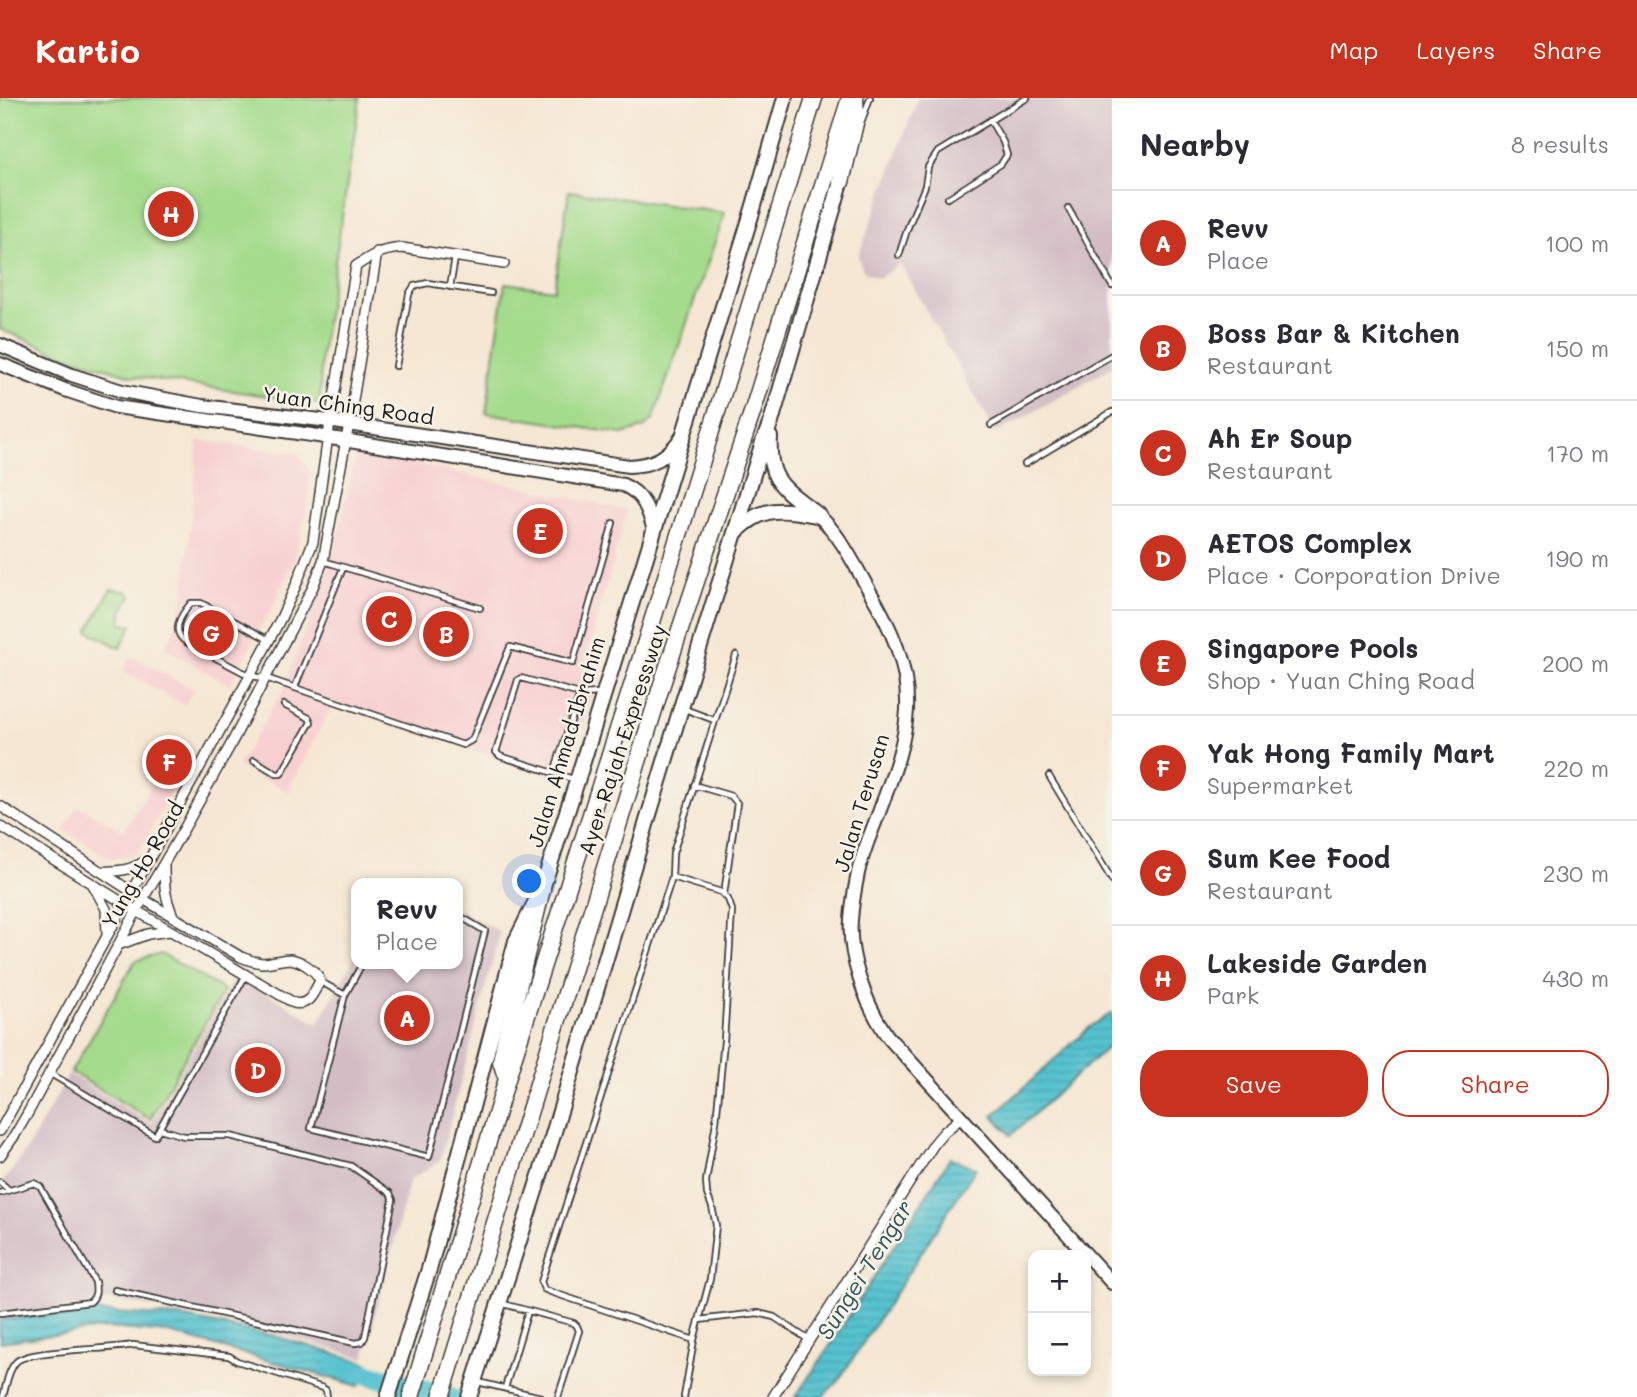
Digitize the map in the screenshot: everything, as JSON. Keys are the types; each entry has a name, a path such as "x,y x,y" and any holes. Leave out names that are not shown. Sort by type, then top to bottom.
{"highway":[{"name":"Ayer Rajah Expressway","path":"411,1397 506,1079 639,664 814,98"},
{"name":"Ayer Rajah Expressway","path":"441,1397 662,684 852,98"},
{"path":"841,183 856,119 852,98"},
{"path":"506,1079 501,1061 542,889"}],"main road":[{"name":"Jalan Ahmad Ibrahim","path":"388,1397 430,1266 516,941 542,889 577,781 757,199 785,98"},
{"path":"472,1389 771,422 841,183"},
{"path":"771,422 769,453 772,471 779,484 819,516"},
{"path":"736,532 747,520 761,513 796,512 819,516"}],"street":[{"path":"377,252 402,248 504,264"},
{"name":"Yung Ho Road","path":"0,1131 250,676 296,584 313,542 327,438 356,266 377,252"},
{"name":"Yung Ho Road","path":"0,1156 15,1135 143,899 230,746 324,561 377,252"},
{"name":"Yuan Ching Road","path":"0,345 72,375 122,391 202,406 330,421 629,466 644,466 660,458 671,451 685,432"},
{"name":"Yuan Ching Road","path":"0,364 116,407 623,485 643,500 650,513 654,531"},
{"name":"Jalan Terusan","path":"819,516 832,528 887,620 898,646 906,680 907,708 903,742 859,870 850,922 856,964 863,988 884,1032 1112,1283"},
{"path":"0,806 143,899 241,957 265,963 295,960 317,973 320,981 309,1001 294,1003 125,904 0,826"},
{"path":"99,870 126,871 139,866 150,857"},
{"path":"164,863 164,888 173,917"},
{"path":"92,883 106,909 107,938"},
{"path":"118,945 148,934 171,931"},
{"path":"773,1397 934,1144 961,1118"}],"lane":[{"path":"841,183 870,98"},
{"path":"899,255 925,186 928,167 938,152 1027,98"},
{"path":"948,198 1001,164 1007,155 990,120"},
{"path":"1068,208 1112,286"},
{"path":"450,287 455,257"},
{"path":"396,366 409,294 414,286 422,283 491,293"},
{"path":"991,425 1112,355"},
{"path":"1025,464 1112,412"},
{"path":"269,639 201,603 191,603 186,609 177,632 180,638 250,676 295,687 463,745 472,740 510,647 573,663 613,523"},
{"path":"324,561 480,608"},
{"path":"295,687 344,568"},
{"path":"694,1340 548,1291 541,1282 672,877 673,853 736,655"},
{"path":"577,781 497,753 518,680 522,677 580,694 605,692"},
{"path":"554,772 580,694"},
{"path":"254,760 277,774 283,773 311,722 309,718 284,705"},
{"path":"681,708 714,720"},
{"path":"1049,776 1112,880"},
{"path":"694,785 732,796 737,803 724,895"},
{"path":"672,877 717,890 730,902 732,910 724,1041 716,1122 706,1181 716,1225 710,1279 694,1340 684,1397"},
{"path":"359,969 345,995 311,1128 429,1157 485,931 463,918"},
{"path":"49,1073 155,1136 246,975"},
{"path":"320,981 345,995"},
{"path":"115,1290 355,1343 362,1342 365,1337 393,1200 390,1193 351,1166 230,1136 184,1136 160,1129"},
{"path":"0,1182 9,1190"},
{"path":"0,1193 34,1183 40,1186 95,1282 96,1291 90,1302 0,1313"},
{"path":"500,1303 578,1326 579,1331 558,1397"},
{"path":"505,1388 528,1311"},
{"path":"699,1320 758,1313 774,1317 809,1340"},
{"path":"3,1397 9,1374 17,1360 55,1352 133,1345 229,1356 237,1361 323,1388 327,1397"},
{"path":"472,1389 505,1388 541,1397"}],"shaded area":[{"path":"918,98 1112,98 1112,367 996,433 900,264 879,278 864,272 858,257"},
{"path":"198,440 298,454 311,472 306,512 295,558 230,685 165,648 174,630 184,595"},
{"path":"357,451 627,510 582,675 598,679 562,781 481,752 332,705 288,791 238,766 283,689 333,558"},
{"path":"131,656 193,689 185,705 123,671"},
{"path":"176,743 193,752 138,854 111,859 64,830 78,806 124,831"},
{"path":"463,912 500,932 440,1161 410,1180 364,1358 243,1323 110,1300 0,1320 0,1185 34,1137 69,1074 151,1124 236,974 318,1024 351,964 351,969 463,969"}],"green space":[{"path":"0,98 360,98 321,355 320,404 132,376 60,354 0,329"},
{"path":"569,191 725,213 653,420 643,428 623,434 486,413 505,283 554,290"},
{"path":"111,589 128,592 131,596 122,612 121,624 132,625 120,648 88,631"},
{"path":"161,954 224,990 150,1119 71,1072 135,961"}],"water":[{"path":"1112,1013 1112,1043 1011,1135 993,1116 1091,1026"},
{"path":"950,1158 976,1168 838,1381 822,1397 795,1397 826,1352"},
{"path":"83,1311 180,1317 271,1335 367,1363 359,1386 169,1333 107,1328 0,1342 0,1320"}],"waterway":[{"path":"338,1366 450,1397"}],"place":[{"name":"Lakeside Garden","path":"171,214"},
{"name":"Singapore Pools","path":"540,531"},
{"name":"Ah Er Soup","path":"389,619"},
{"name":"Sum Kee Food","path":"211,633"},
{"name":"Boss Bar & Kitchen","path":"446,634"},
{"name":"Yak Hong Family Mart","path":"169,762"},
{"name":"Revv","path":"407,1018"},
{"name":"AETOS Complex","path":"258,1070"}],"water label":[{"name":"Sungei Tengar","path":"865,1270"}]}
